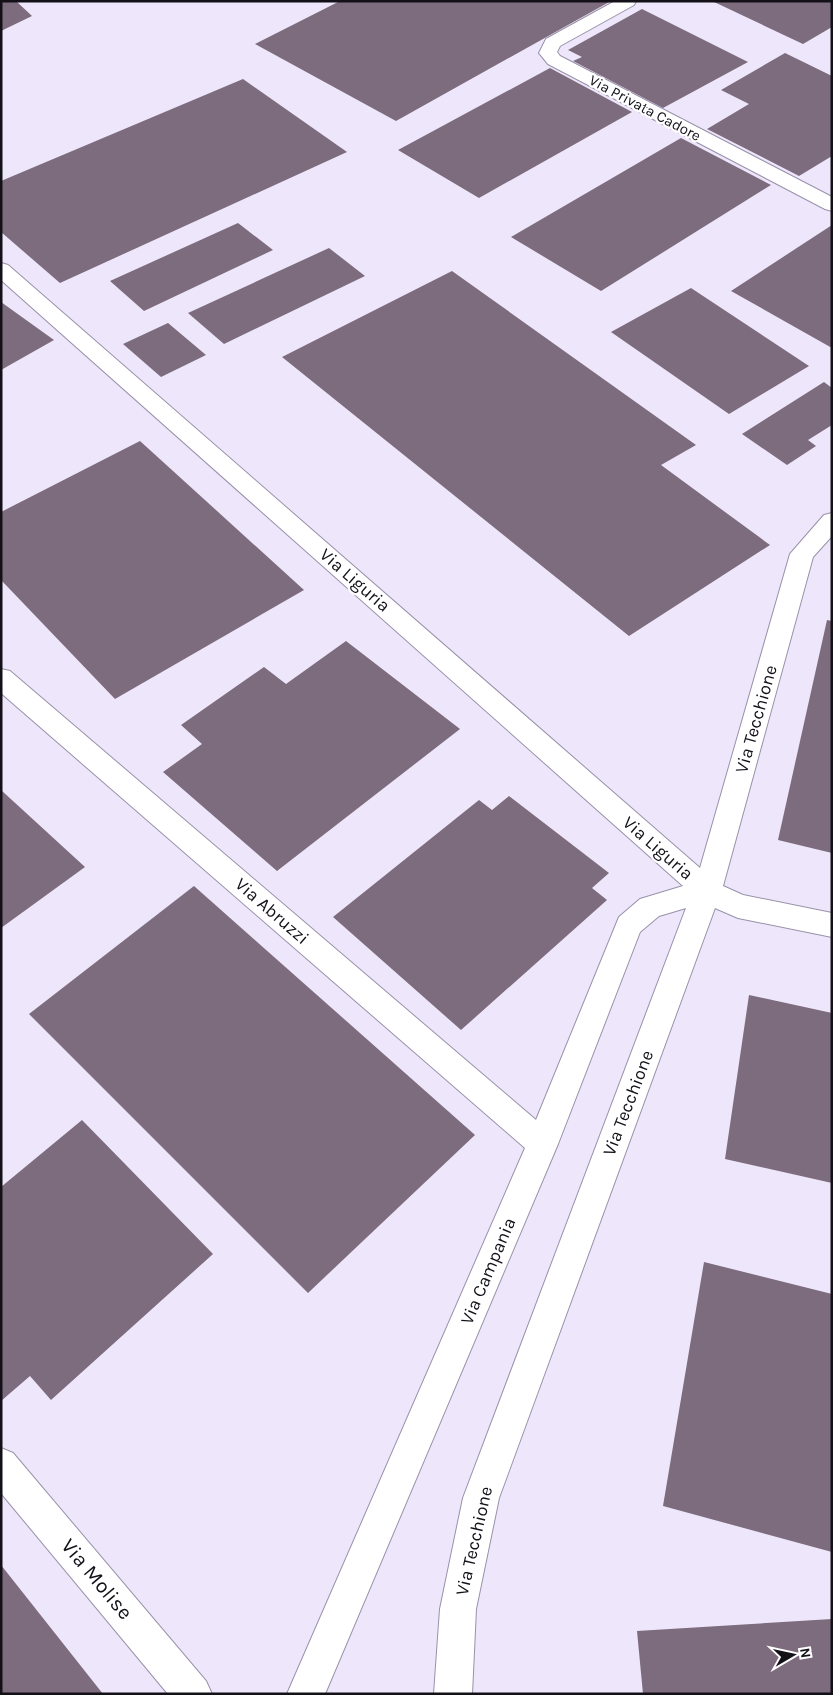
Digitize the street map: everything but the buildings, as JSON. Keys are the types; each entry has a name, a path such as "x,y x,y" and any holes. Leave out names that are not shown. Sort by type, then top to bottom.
{"street":[{"name":"Via Privata Cadore","path":"628,1 552,43 548,53 554,60 832,205"},
{"name":"Via Liguria","path":"1,269 707,891 738,906 832,925"},
{"name":"Via Tecchione","path":"453,1694 458,1608 480,1498 707,891 802,554 832,521"},
{"name":"Via Abruzzi","path":"1,678 542,1144"},
{"name":"Via Campania","path":"306,1694 542,1144 629,926 650,907 707,891"},
{"name":"Via Molise","path":"1,1464 193,1694"}],"shaded area":[{"path":"1,1 832,1 832,1694 1,1694"}]}
